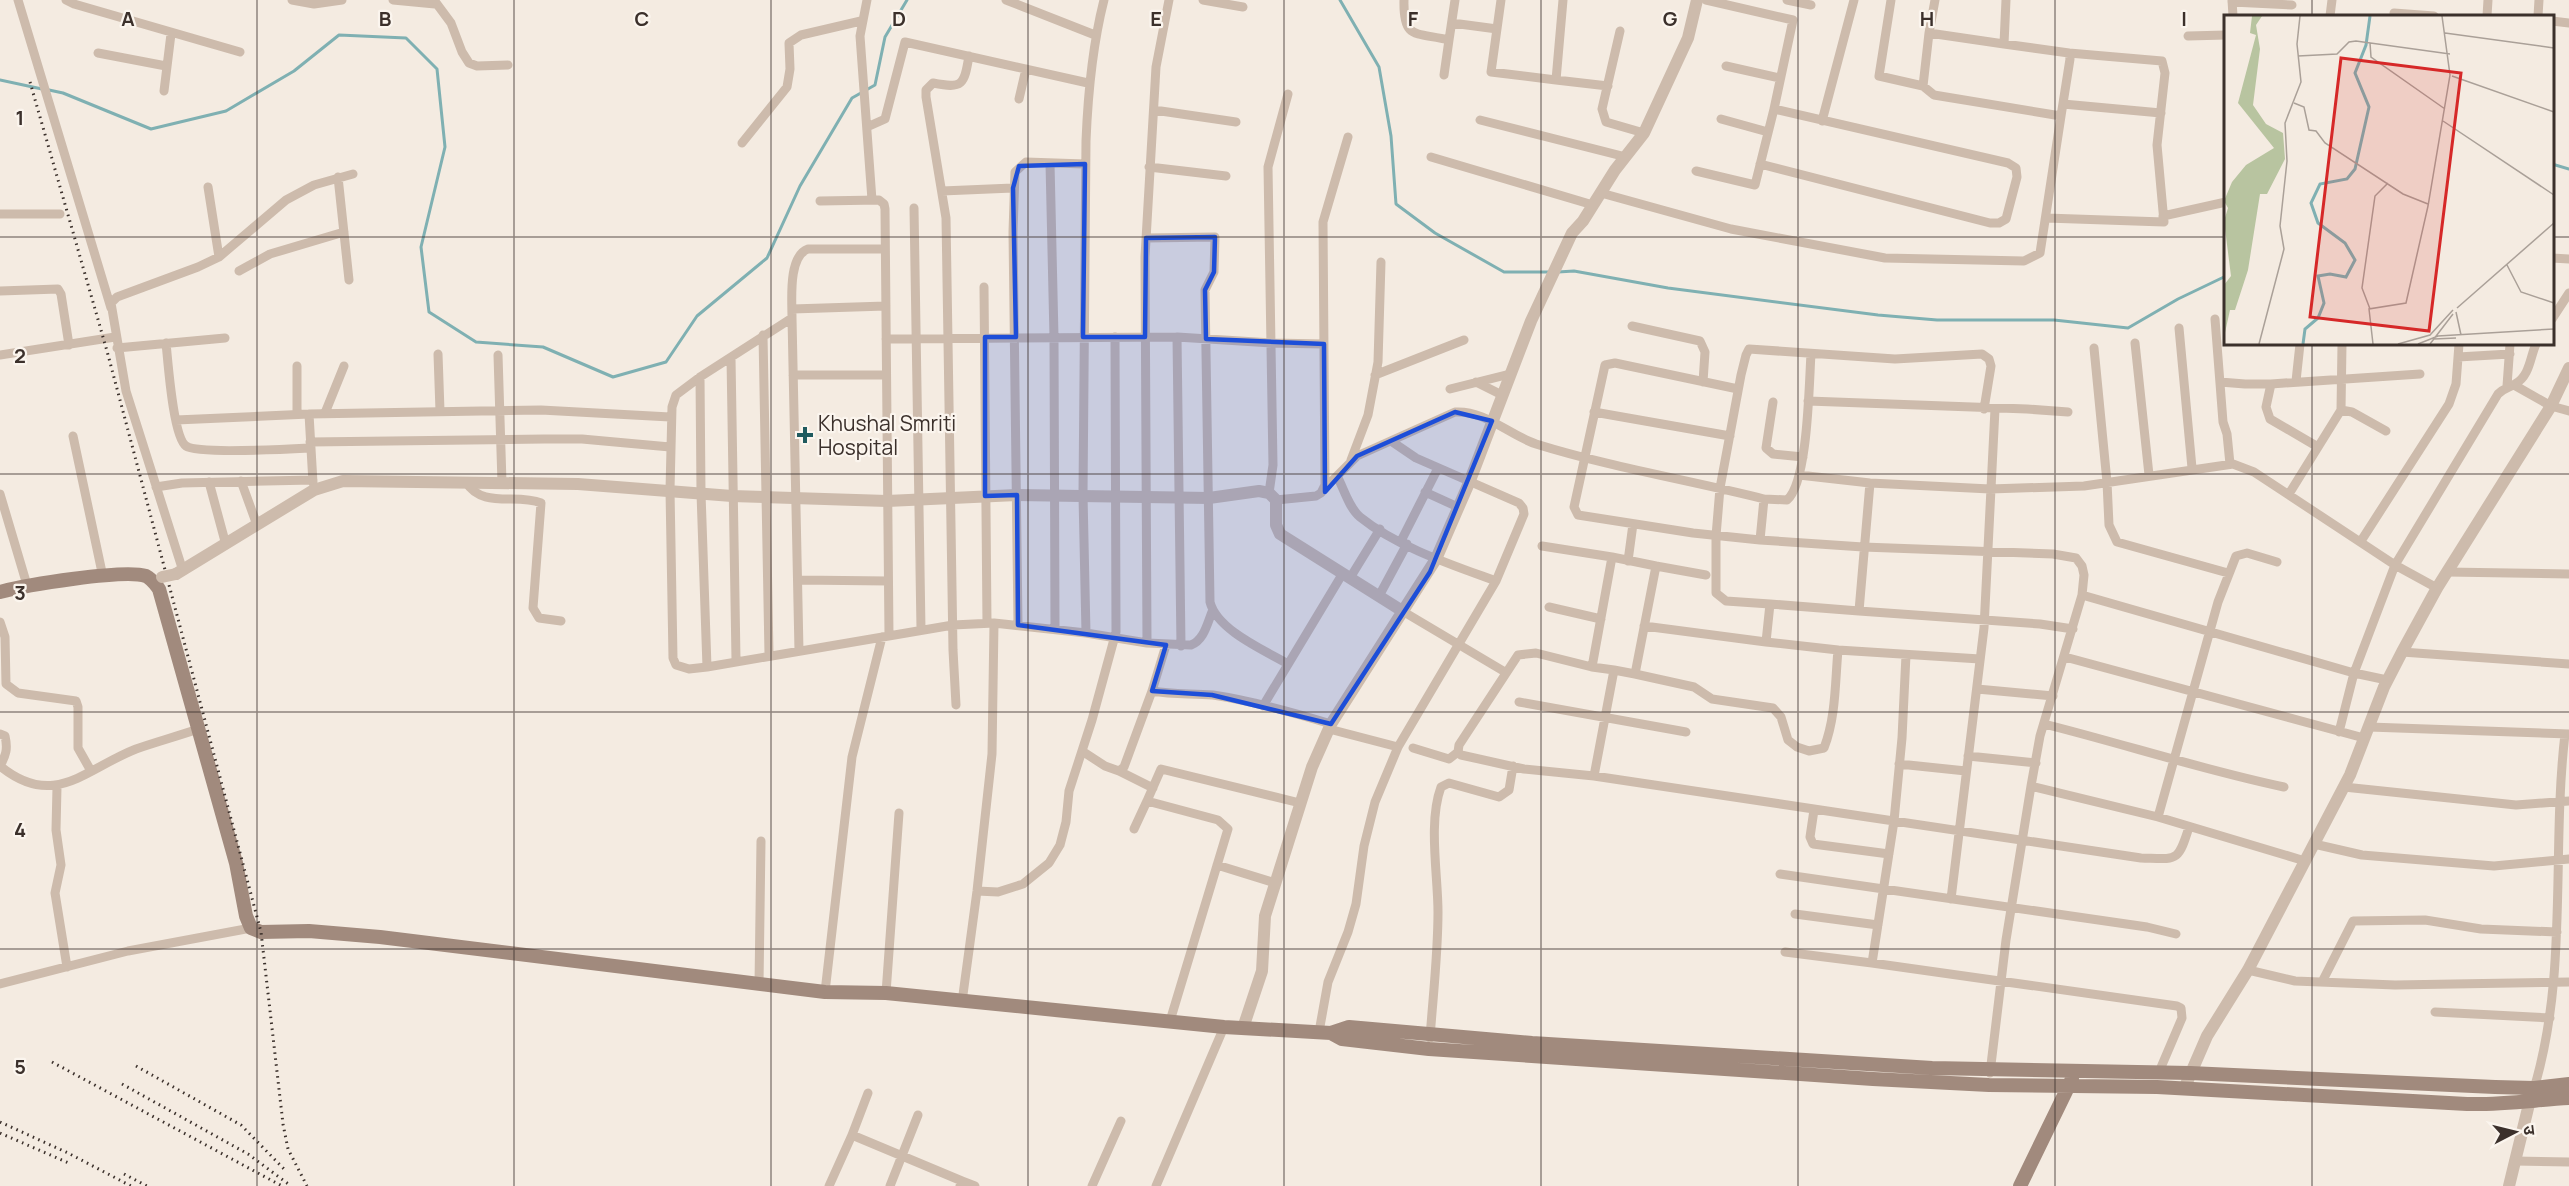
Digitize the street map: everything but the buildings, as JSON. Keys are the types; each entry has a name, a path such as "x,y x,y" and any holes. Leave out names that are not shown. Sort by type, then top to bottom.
{"main road":[{"path":"0,592 27,585 134,574 157,579 236,863 246,916 251,928 261,932 309,931 444,944 605,967 825,992 886,993 1224,1027 1325,1033 1349,1027 1430,1042 1990,1077 2069,1085 2496,1105 2569,1084"},
{"path":"1990,1077 2076,1071 2190,1073 2569,1098"},
{"path":"2020,1186 2076,1071"}],"street":[{"path":"18,0 111,309 126,390 179,572"},
{"path":"66,0 171,34 240,52"},
{"path":"292,0 314,4 342,0"},
{"path":"393,0 434,2 451,23 462,52 469,63 477,66 508,65"},
{"path":"867,0 861,21 860,36 873,200"},
{"path":"1006,0 1095,35"},
{"path":"1035,11 1039,0"},
{"path":"1086,633 1083,495 1085,164 1088,83 1095,35 1104,0"},
{"path":"1147,644 1146,238 1156,67 1169,0"},
{"path":"1203,0 1243,7"},
{"path":"1404,0 1406,27 1412,32 1449,40"},
{"path":"1444,75 1455,0"},
{"path":"1501,0 1491,72 1608,86"},
{"path":"1556,80 1563,0"},
{"path":"1244,1028 1262,970 1265,916 1312,767 1330,727 1436,559 1469,483 1525,338 1572,233 1644,133 1688,38 1697,0"},
{"path":"1696,171 1755,185 1793,20 1725,2 1706,0"},
{"path":"1787,0 1811,5"},
{"path":"1822,121 1854,0"},
{"path":"1891,0 1879,76 1923,86 1934,95 2061,116"},
{"path":"1923,86 1935,0"},
{"path":"2004,45 2006,0"},
{"path":"2330,15 2331,0"},
{"path":"2484,15 2488,0"},
{"path":"2538,15 2539,0"},
{"path":"2232,1 2292,5"},
{"path":"2394,13 2421,15"},
{"path":"742,143 787,87 790,69 789,43 801,35 861,21"},
{"path":"2554,21 2569,23"},
{"path":"1452,23 1497,29"},
{"path":"1620,31 1602,109 1606,122 1644,133"},
{"path":"1929,33 2069,53 2162,61 2165,73 2157,145 2164,222 2046,218"},
{"path":"164,91 171,34"},
{"path":"2188,36 2224,35"},
{"path":"867,127 885,119 905,42 1088,83"},
{"path":"98,53 166,66"},
{"path":"1601,192 1731,229 1885,258 2024,261 2040,253 2070,59 2069,53"},
{"path":"956,705 946,218 926,90 933,83 952,87 962,83 965,79 969,56"},
{"path":"1726,66 1780,78"},
{"path":"1019,99 1026,69"},
{"path":"1288,94 1268,167 1272,343 1272,497 1276,525 1280,534 1505,672"},
{"path":"2063,104 2161,113"},
{"path":"1760,164 1990,223 1999,223 2007,219 2017,177 2016,168 2008,163 1774,109"},
{"path":"1154,110 1236,122"},
{"path":"1721,119 1768,132"},
{"path":"1480,120 1626,157"},
{"path":"1325,485 1323,222 1348,137"},
{"path":"1431,157 1591,209"},
{"path":"1018,625 1013,188 1015,172 1026,162 1085,164"},
{"path":"1050,163 1054,337 1055,629"},
{"path":"1149,167 1226,176"},
{"path":"111,309 113,299 117,297 219,257 286,200 314,185 354,174"},
{"path":"338,177 349,280"},
{"path":"208,187 219,257"},
{"path":"942,191 1013,188"},
{"path":"820,201 879,200 884,204 888,501 886,636 852,757 825,992"},
{"path":"2163,216 2224,202"},
{"path":"914,208 921,629"},
{"path":"0,214 60,214"},
{"path":"239,271 280,250 344,232"},
{"path":"1146,238 1215,237 1214,272 1205,290 1210,602 1212,612 1227,627 1288,664"},
{"path":"799,651 792,314 794,268 802,251 885,249"},
{"path":"2554,258 2569,259"},
{"path":"156,487 241,481 313,485 343,481 578,484 732,496 888,501 951,496 1017,495 1209,498 1259,491 1272,497 1316,496 1351,460 1368,415 1378,362 1381,262"},
{"path":"962,1002 992,754 985,496 984,287"},
{"path":"0,291 58,289 61,294 69,345"},
{"path":"2554,317 2566,297"},
{"path":"886,306 792,314 676,395 670,417 673,658 676,665 707,667 736,660 953,624 1018,625 1086,633 1147,644 1181,646 1197,643 1212,612"},
{"path":"2215,319 2229,464"},
{"path":"1632,326 1700,341 1705,352 1703,382"},
{"path":"2180,328 2192,468"},
{"path":"763,335 768,655"},
{"path":"0,355 115,337"},
{"path":"977,891 1010,890 1036,876 1049,863 1060,845 1066,822 1069,791 1114,638 1117,622 1115,337"},
{"path":"886,339 1177,337 1324,344"},
{"path":"1177,337 1181,646"},
{"path":"117,348 225,338"},
{"path":"1375,375 1464,340"},
{"path":"166,343 176,420 182,441 193,449 501,438 582,439 670,447"},
{"path":"2134,343 2149,475"},
{"path":"2296,381 2300,345"},
{"path":"2289,494 2341,410 2342,345"},
{"path":"2361,541 2449,404 2456,384 2459,345"},
{"path":"2339,732 2355,674 2396,565 2498,394 2528,370 2536,345"},
{"path":"2094,348 2109,525 2116,542 2228,573"},
{"path":"1984,409 1990,366 1989,359 1982,354 1895,359 1749,349 1738,389 1720,488 1716,536 1716,593 1726,601 2040,624 2073,629"},
{"path":"2458,357 2510,349 2511,385"},
{"path":"438,354 440,411"},
{"path":"1351,460 1455,412 1465,411 1492,421 1532,442 1584,458 1764,499 1787,500 1799,476 1803,457 1811,354"},
{"path":"498,355 502,483"},
{"path":"731,358 736,660"},
{"path":"1738,389 1609,363 1602,370 1575,512 1578,515 1716,536 1863,547 2053,554 2076,558 2082,566 2084,575 2082,595 2044,724 2031,786 2011,908 1990,1077"},
{"path":"297,366 297,414"},
{"path":"325,413 344,366"},
{"path":"2184,1089 2207,1036 2248,970 2344,787 2387,680 2437,588 2551,406 2569,368"},
{"path":"1450,389 1510,374"},
{"path":"2220,382 2271,384 2342,377 2420,374"},
{"path":"793,375 885,375"},
{"path":"700,377 707,667"},
{"path":"1476,382 1502,395"},
{"path":"2271,384 2266,407 2270,419 2318,447"},
{"path":"2511,385 2551,406 2569,411"},
{"path":"1809,401 2068,412"},
{"path":"1773,402 1766,448 1773,454 1803,457"},
{"path":"1951,899 1984,621 1995,409"},
{"path":"176,420 325,413 500,410 670,417"},
{"path":"2341,410 2352,412 2386,431"},
{"path":"1594,412 1730,436"},
{"path":"309,414 313,485"},
{"path":"73,436 103,577"},
{"path":"1325,1033 1328,982 1348,932 1356,904 1364,846 1375,802 1398,747 1496,581 1524,514 1519,503 1438,468 1405,452 1391,441"},
{"path":"1799,476 1870,483 1990,489 2084,486 2229,464 2254,472 2396,565 2437,588"},
{"path":"1379,596 1438,468"},
{"path":"1337,476 1355,511 1380,529 1436,559 1496,581"},
{"path":"241,481 257,525"},
{"path":"208,482 226,545"},
{"path":"466,482 472,491 481,496 541,503 533,608 539,618 561,621"},
{"path":"1859,611 1870,483"},
{"path":"157,579 179,572 226,545 313,485"},
{"path":"1425,492 1458,507"},
{"path":"0,494 27,585"},
{"path":"1760,540 1764,499"},
{"path":"1628,561 1633,524"},
{"path":"1263,706 1346,576 1380,529"},
{"path":"1542,546 1706,575"},
{"path":"2158,817 2209,632 2228,573 2236,556 2240,553 2277,562"},
{"path":"1592,667 1612,557"},
{"path":"1635,674 1656,566"},
{"path":"2447,572 2569,574"},
{"path":"798,580 888,581"},
{"path":"2082,595 2355,674 2387,680"},
{"path":"1766,642 1770,604"},
{"path":"1549,607 1601,618"},
{"path":"0,622 5,637 6,684 18,693 76,702 78,748 91,771"},
{"path":"1644,626 1838,650 1980,660"},
{"path":"1119,771 1124,767 1166,645"},
{"path":"1413,748 1449,759 1458,752 1459,745 1518,654 1536,653 1592,667 1694,687 1712,699 1773,708 1781,717 1788,740 1797,747 1809,751 1818,750 1824,748 1832,726 1838,650"},
{"path":"2402,652 2569,664"},
{"path":"1872,963 1894,821 1906,655"},
{"path":"2065,657 2339,732 2567,734 2561,769 2565,801 2565,859 2557,932 2555,982 2550,1018 2509,1186"},
{"path":"1594,776 1614,670"},
{"path":"1977,689 2053,696"},
{"path":"1152,691 1178,695 1212,695 1263,706 1398,747"},
{"path":"1519,702 1686,732"},
{"path":"2044,724 2240,778 2284,787"},
{"path":"0,734 5,736 7,753 0,766 17,779 57,787 135,750 198,729"},
{"path":"1082,752 1105,766 1153,788"},
{"path":"1458,752 1461,755 1513,766 1594,776 2141,858 2176,857 2181,853 2189,827"},
{"path":"1968,756 2036,763"},
{"path":"1899,764 1966,771"},
{"path":"1430,1042 1438,913 1436,825 1438,795 1441,787 1449,783 1499,797 1509,790 1513,766"},
{"path":"1134,829 1161,769 1300,803"},
{"path":"2031,786 2158,817 2305,861"},
{"path":"57,787 56,830 61,865 55,893 67,967"},
{"path":"2344,787 2393,790 2442,798 2516,805 2565,801"},
{"path":"1147,801 1218,820 1228,829 1170,1021"},
{"path":"1814,810 1810,837 1813,844 1888,854"},
{"path":"886,993 899,813"},
{"path":"759,984 762,841"},
{"path":"2314,844 2362,855 2494,866 2565,859"},
{"path":"1217,865 1275,883"},
{"path":"1780,874 2147,927 2176,934"},
{"path":"1795,914 1878,925"},
{"path":"2322,982 2353,921 2425,920 2481,929 2557,932"},
{"path":"0,984 128,951 251,928"},
{"path":"1785,952 2002,980 2181,1008 2182,1017 2159,1072"},
{"path":"2248,970 2295,981 2395,985 2569,982"},
{"path":"2435,1012 2550,1018"},
{"path":"1156,1186 1224,1027"},
{"path":"829,1186 868,1093"},
{"path":"890,1186 918,1116"},
{"path":"1092,1186 1121,1121"},
{"path":"852,1135 961,1184 975,1186"},
{"path":"2514,1161 2569,1162"}],"highlighted area":[{"path":"1085,164 1083,337 1145,337 1146,238 1215,237 1214,272 1205,290 1206,339 1324,344 1325,492 1357,456 1455,412 1492,421 1430,572 1331,724 1212,695 1152,691 1166,645 1018,625 1017,495 985,496 985,337 1016,337 1013,188 1019,166"}],"waterway":[{"path":"49,90 63,93 151,129 226,111 294,71 339,35 406,38 437,69 445,147 421,247 429,312 476,342 543,347 613,377 666,362 697,316 767,258 800,186 852,98 875,85 885,37 907,0"},
{"path":"1340,0 1379,67 1391,136 1396,204 1435,233 1504,272 1549,272"},
{"path":"0,80 42,89"},
{"path":"2554,165 2569,169"},
{"path":"1558,272 1574,271 1668,288 1878,315 1937,320 2054,320 2128,328 2178,299 2224,277"}],"railway":[{"path":"30,82 107,351 261,932 283,1124 288,1149 307,1186"},
{"path":"52,1062 282,1186"},
{"path":"136,1066 241,1125 284,1169"},
{"path":"122,1084 248,1154 291,1186"},
{"path":"0,1122 68,1153 131,1186"},
{"path":"0,1133 71,1164"},
{"path":"124,1174 147,1186"}],"place":[{"name":"Khushal Smriti Hospital","path":"805,435"}]}
